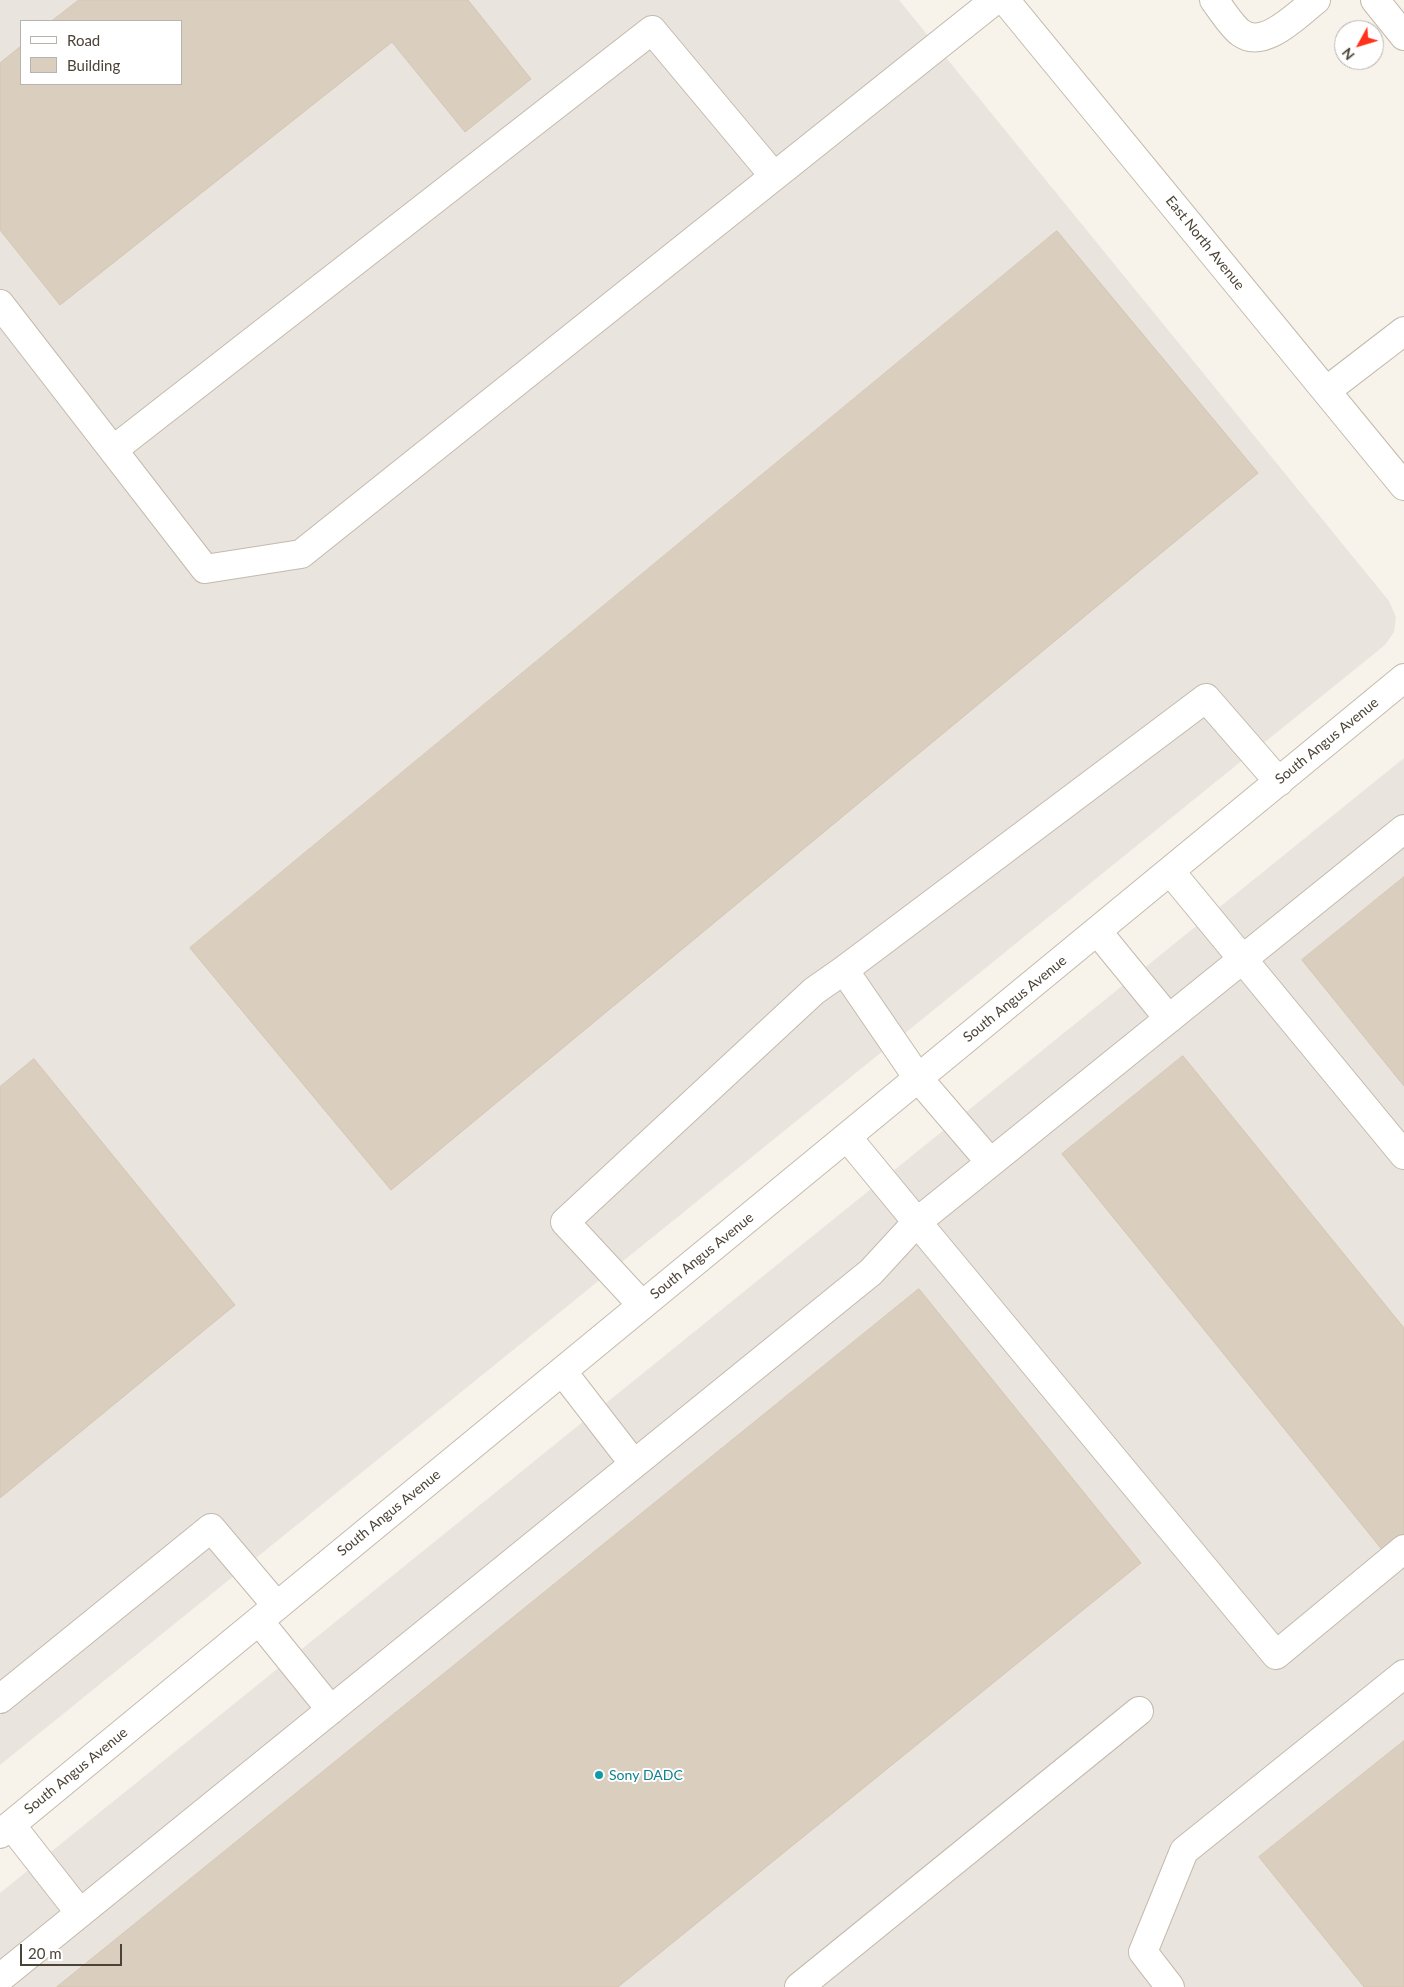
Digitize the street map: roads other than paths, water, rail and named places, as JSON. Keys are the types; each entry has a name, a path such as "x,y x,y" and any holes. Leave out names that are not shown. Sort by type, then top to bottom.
{"street":[{"path":"0,304 205,569 302,554 995,0"},
{"name":"East North Avenue","path":"1005,0 1326,391 1401,477"},
{"path":"1214,0 1240,33 1254,38 1273,34 1316,0"},
{"path":"1375,0 1404,36"},
{"path":"113,450 652,30 774,176"},
{"path":"1326,391 1404,331"},
{"name":"South Angus Avenue","path":"6,1829 1404,678"},
{"path":"642,1305 565,1222 814,991 1206,698 1279,782"},
{"path":"0,1978 871,1272 917,1222 990,1162 1404,830"},
{"path":"1170,871 1404,1155"},
{"path":"1097,931 1169,1019"},
{"path":"844,970 918,1078 990,1162"},
{"path":"847,1137 1276,1655 1404,1549"},
{"path":"562,1371 634,1464"},
{"path":"0,1699 211,1528 331,1710"},
{"path":"1170,1987 1143,1952 1184,1852 1404,1674"},
{"path":"799,1987 1139,1711"},
{"path":"6,1829 80,1913"}],"place":[{"name":"Sony DADC","path":"599,1775"}]}
